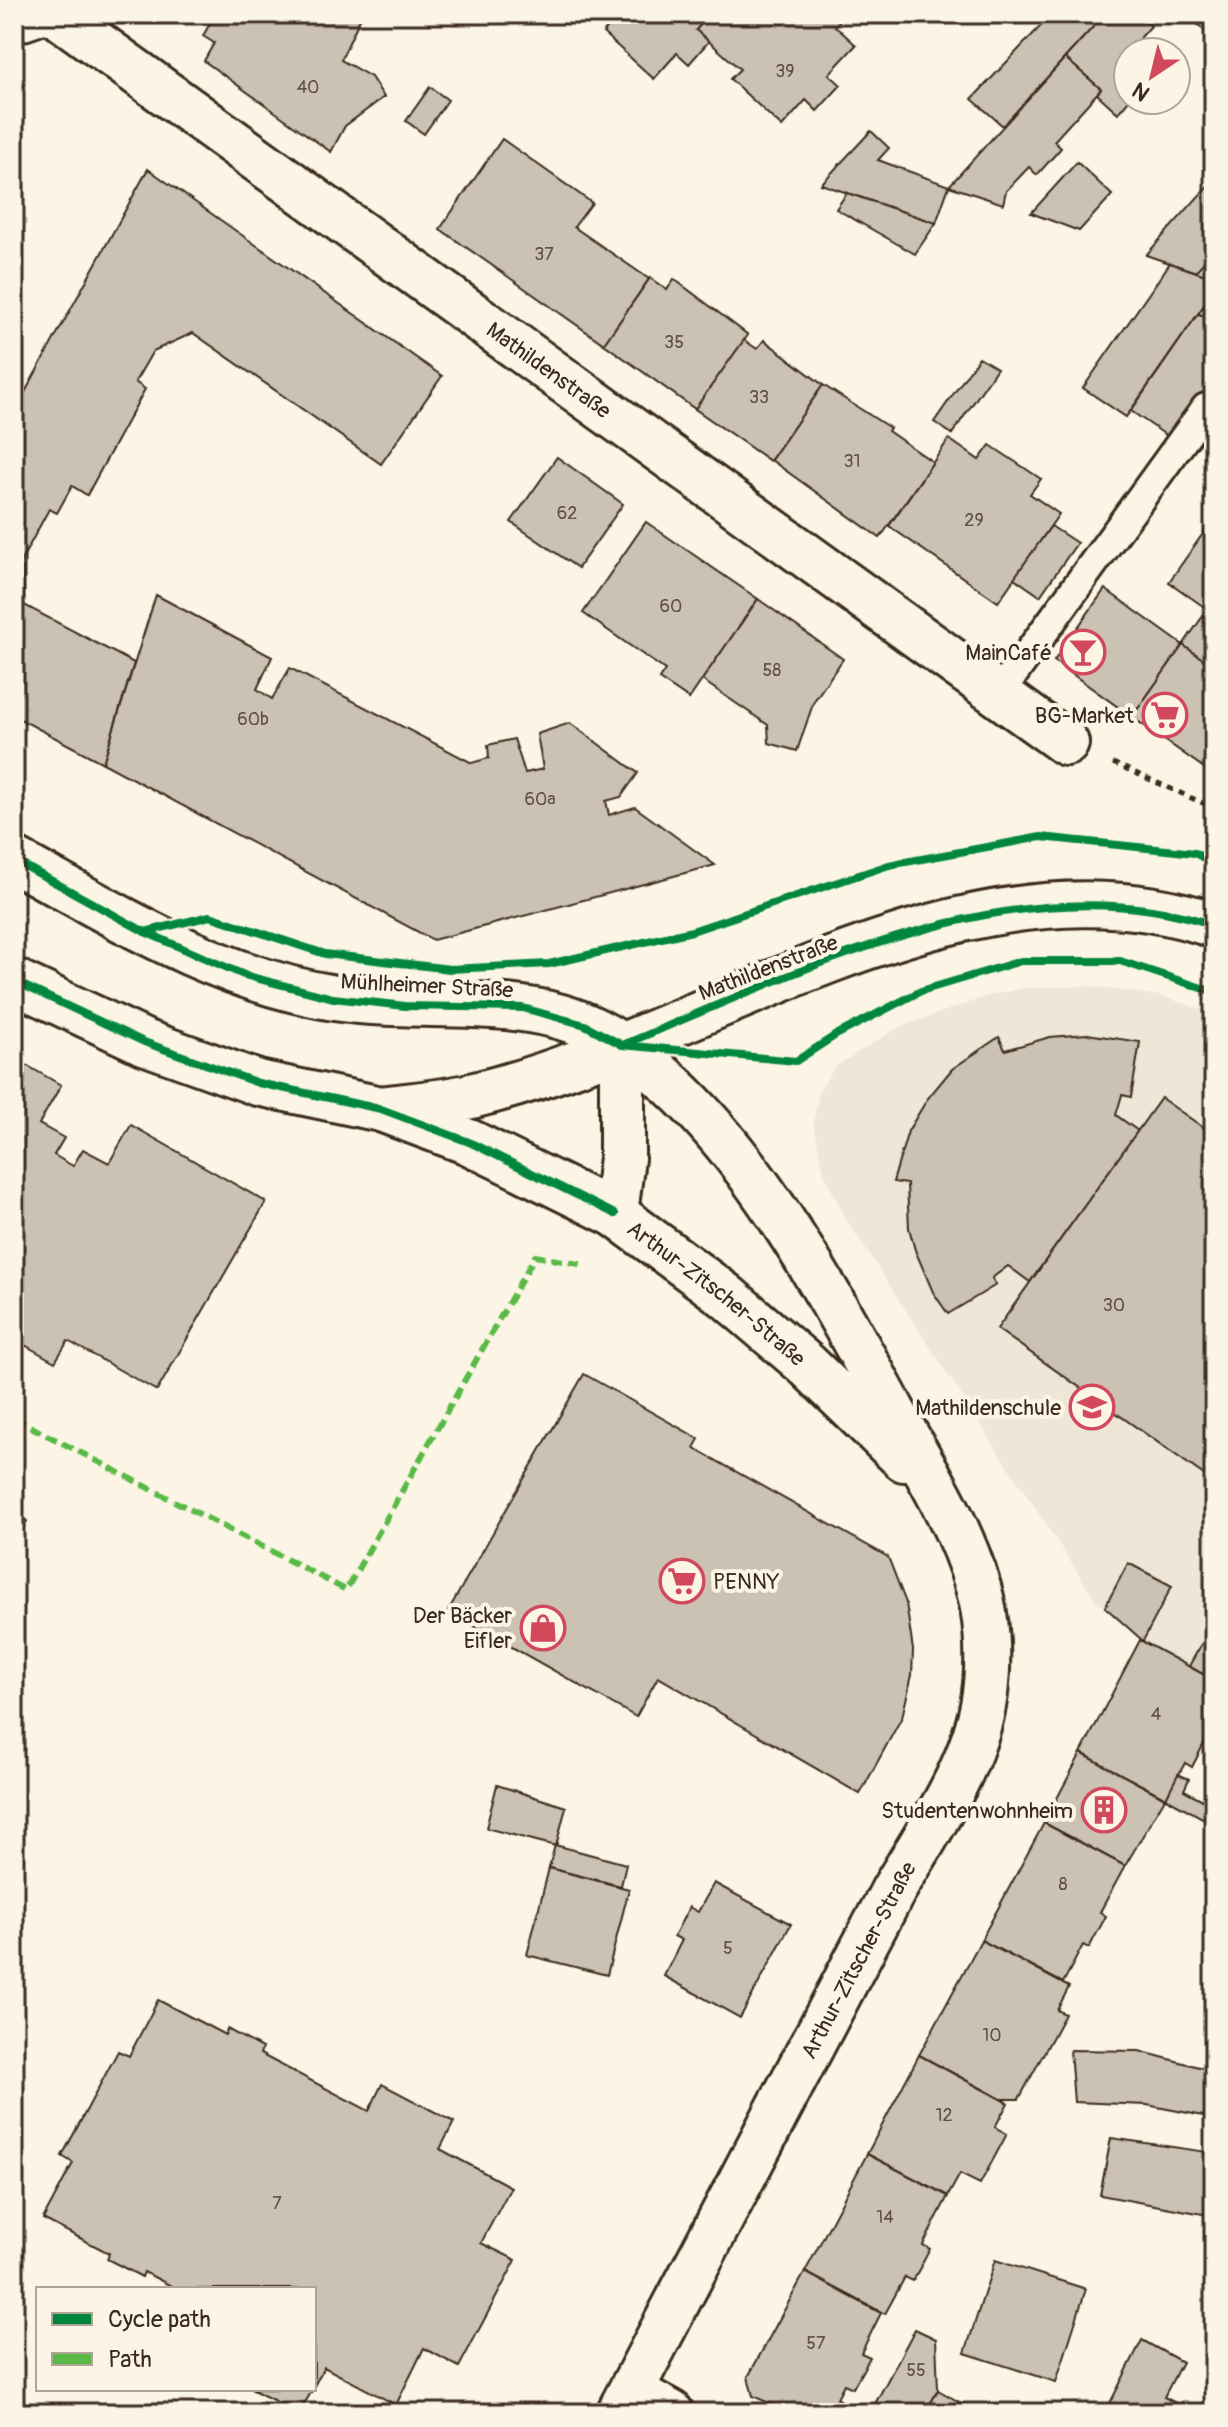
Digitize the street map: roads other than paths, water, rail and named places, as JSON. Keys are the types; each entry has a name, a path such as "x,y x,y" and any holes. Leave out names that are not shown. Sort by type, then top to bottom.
{"main road":[{"path":"14,21 34,14"},
{"name":"Mathildenstraße","path":"56,14 1066,743"},
{"name":"Mühlheimer Straße","path":"14,860 145,932 244,975 333,998 405,1006 523,1008 585,1025 622,1045"},
{"name":"Mathildenstraße","path":"381,1109 470,1097 622,1045 836,958 1005,911 1114,906 1194,918 1214,925"},
{"path":"14,981 144,1042 258,1083 381,1109"},
{"path":"615,1214 622,1158 622,1045"},
{"name":"Arthur-Zitscher-Straße","path":"622,1045 715,1130 764,1191 853,1337 961,1538 980,1591 987,1686 974,1741 942,1808 893,1891 625,2402"},
{"name":"Arthur-Zitscher-Straße","path":"381,1109 469,1142 615,1214 725,1295 807,1365 935,1489"},
{"path":"625,2402 671,2413"}],"lane":[{"path":"998,695 1206,408"}],"place":[{"name":"MainCafé","path":"1083,652"},
{"name":"BG-Market","path":"1165,715"},
{"name":"Mathildenschule","path":"1092,1407"},
{"name":"PENNY","path":"682,1581"},
{"name":"Der Bäcker Eifler","path":"543,1628"},
{"name":"Studentenwohnheim","path":"1104,1810"}]}
